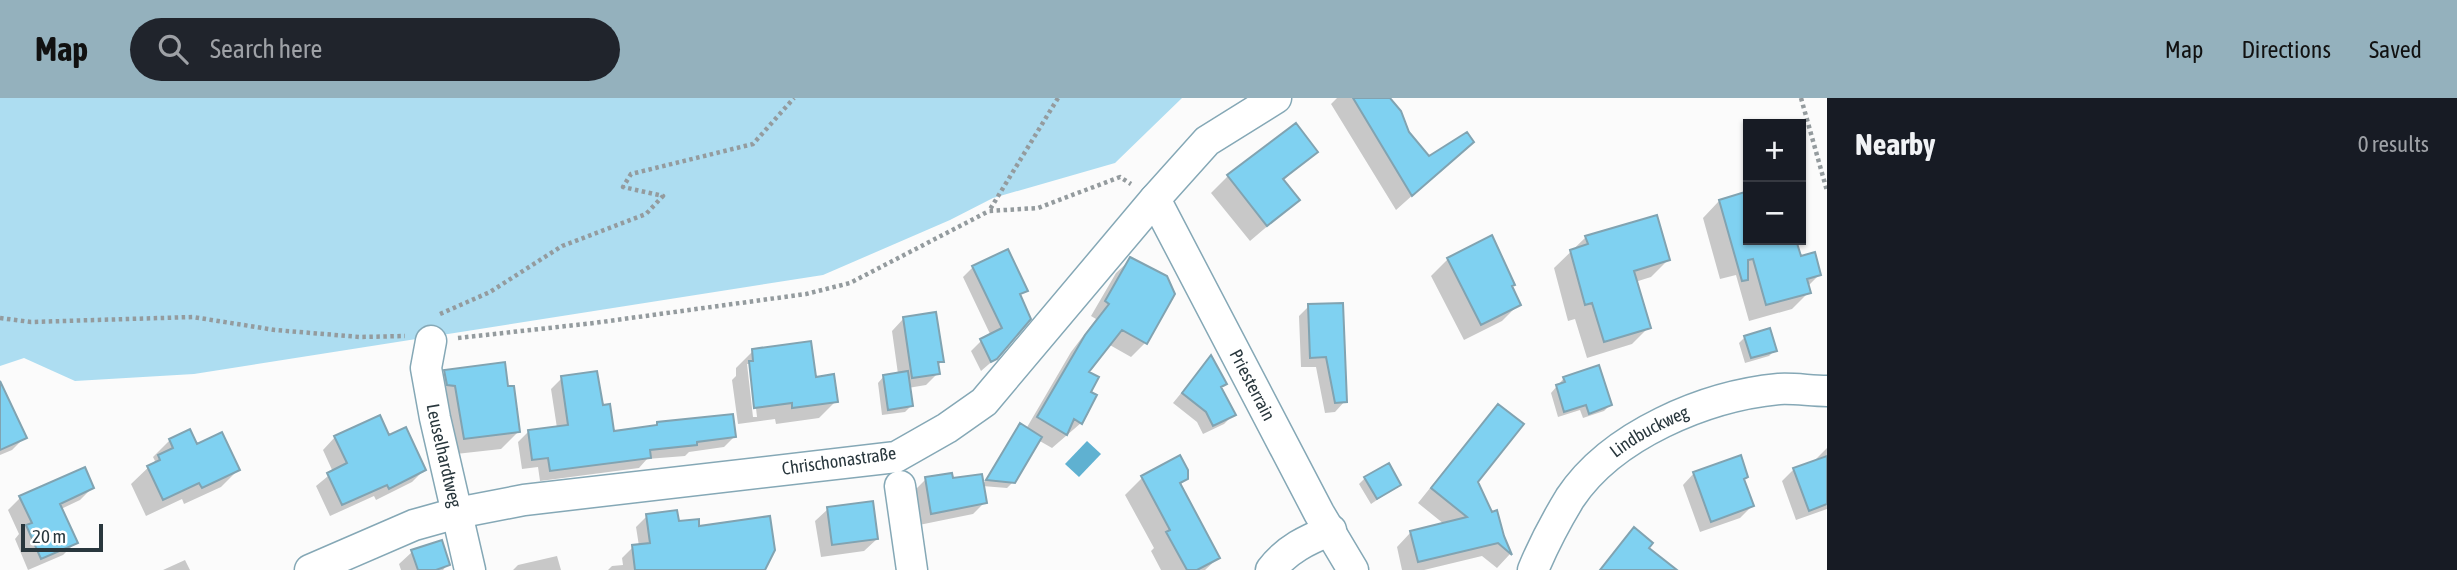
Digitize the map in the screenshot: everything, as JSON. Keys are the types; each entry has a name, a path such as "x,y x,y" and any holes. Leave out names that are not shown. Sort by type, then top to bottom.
{"street":[{"name":"Chrischonastraße","path":"310,570 414,525 457,513 538,499 898,471 947,428 984,402 1207,141 1276,98"},
{"name":"Priesterrain","path":"1155,199 1319,513 1353,570"},
{"name":"Leuselhardtweg","path":"431,341 426,368 470,570"},
{"name":"Lindbuckweg","path":"1533,570 1571,497 1601,464 1636,436 1679,415 1719,401 1780,389 1827,391"},
{"path":"898,471 912,570"},
{"path":"1271,570 1279,559 1299,544 1331,530"}],"path":[{"path":"431,341 438,315 490,292 562,246 646,214 663,196 623,187 631,174 753,144 794,98"},
{"path":"989,211 1058,98"},
{"path":"1801,98 1827,191"},
{"path":"0,318 31,322 193,317 275,330 360,337 398,335 431,341 594,323 806,294 850,283 989,211 1038,208 1120,177 1155,199"}],"shaded area":[{"path":"0,98 1182,98 1115,163 993,198 950,220 823,275 194,374 75,381 24,358 0,366"},
{"path":"1087,441 1101,454 1079,477 1065,464"}],"building":[{"path":"1353,98 1390,98 1401,111 1409,132 1429,156 1467,132 1474,142 1412,196"},
{"path":"1296,123 1318,152 1283,179 1300,200 1267,226 1227,175"},
{"path":"1743,193 1743,245 1798,245 1801,256 1815,252 1821,275 1807,279 1811,293 1766,305 1753,259 1748,260 1748,280 1742,281 1719,200"},
{"path":"1657,215 1670,260 1634,271 1651,328 1604,342 1592,303 1585,305 1570,250 1588,244 1585,236"},
{"path":"1492,235 1515,285 1512,286 1521,305 1481,325 1447,258"},
{"path":"1008,249 1028,291 1020,294 1031,319 997,359 991,362 980,339 1002,328 972,266"},
{"path":"1130,257 1167,276 1175,294 1147,344 1122,330 1089,372 1099,377 1091,392 1097,395 1082,424 1074,419 1067,435 1037,417 1085,335 1109,304 1105,301"},
{"path":"1343,303 1347,402 1335,403 1326,357 1310,358 1308,304"},
{"path":"936,312 944,362 938,362 940,374 912,378 903,317"},
{"path":"1770,328 1777,351 1751,358 1744,336"},
{"path":"811,341 816,377 834,374 838,402 792,408 792,403 754,408 749,361 753,361 752,349"},
{"path":"1211,355 1227,384 1221,387 1236,415 1213,426 1206,412 1182,393"},
{"path":"505,362 508,386 514,386 520,432 464,439 455,386 447,385 444,370"},
{"path":"1599,365 1612,405 1589,414 1586,405 1564,412 1556,385 1565,382 1563,377"},
{"path":"597,371 603,405 610,404 614,431 657,425 657,422 733,414 736,437 650,450 651,458 550,471 548,458 532,460 528,430 568,425 561,376"},
{"path":"908,371 913,406 888,410 883,375"},
{"path":"0,381 27,438 0,450"},
{"path":"1498,404 1524,424 1478,482 1492,512 1497,510 1512,555 1498,543 1418,562 1410,531 1467,517 1431,488"},
{"path":"380,415 389,435 406,427 426,470 389,489 387,485 342,505 327,473 347,463 334,436"},
{"path":"1020,423 1042,437 1015,483 986,480"},
{"path":"190,429 197,444 222,432 240,470 202,488 199,483 163,500 147,466 160,460 158,455 173,448 169,439"},
{"path":"1180,455 1188,470 1188,479 1180,483 1220,558 1197,570 1187,570 1166,532 1170,530 1141,476"},
{"path":"1741,455 1748,477 1744,479 1754,506 1711,522 1693,472"},
{"path":"1827,456 1827,504 1809,511 1793,468"},
{"path":"1389,463 1401,485 1377,499 1364,477"},
{"path":"85,467 94,488 60,504 78,543 41,559 26,525 32,523 19,496"},
{"path":"952,473 953,478 982,474 987,503 931,514 925,477"},
{"path":"873,501 878,539 832,545 827,507"},
{"path":"677,510 679,521 699,519 699,526 770,516 775,550 765,570 635,570 632,545 650,543 646,514"},
{"path":"1634,527 1653,543 1649,548 1677,570 1600,570"},
{"path":"442,540 450,565 436,570 418,570 411,550"}]}
